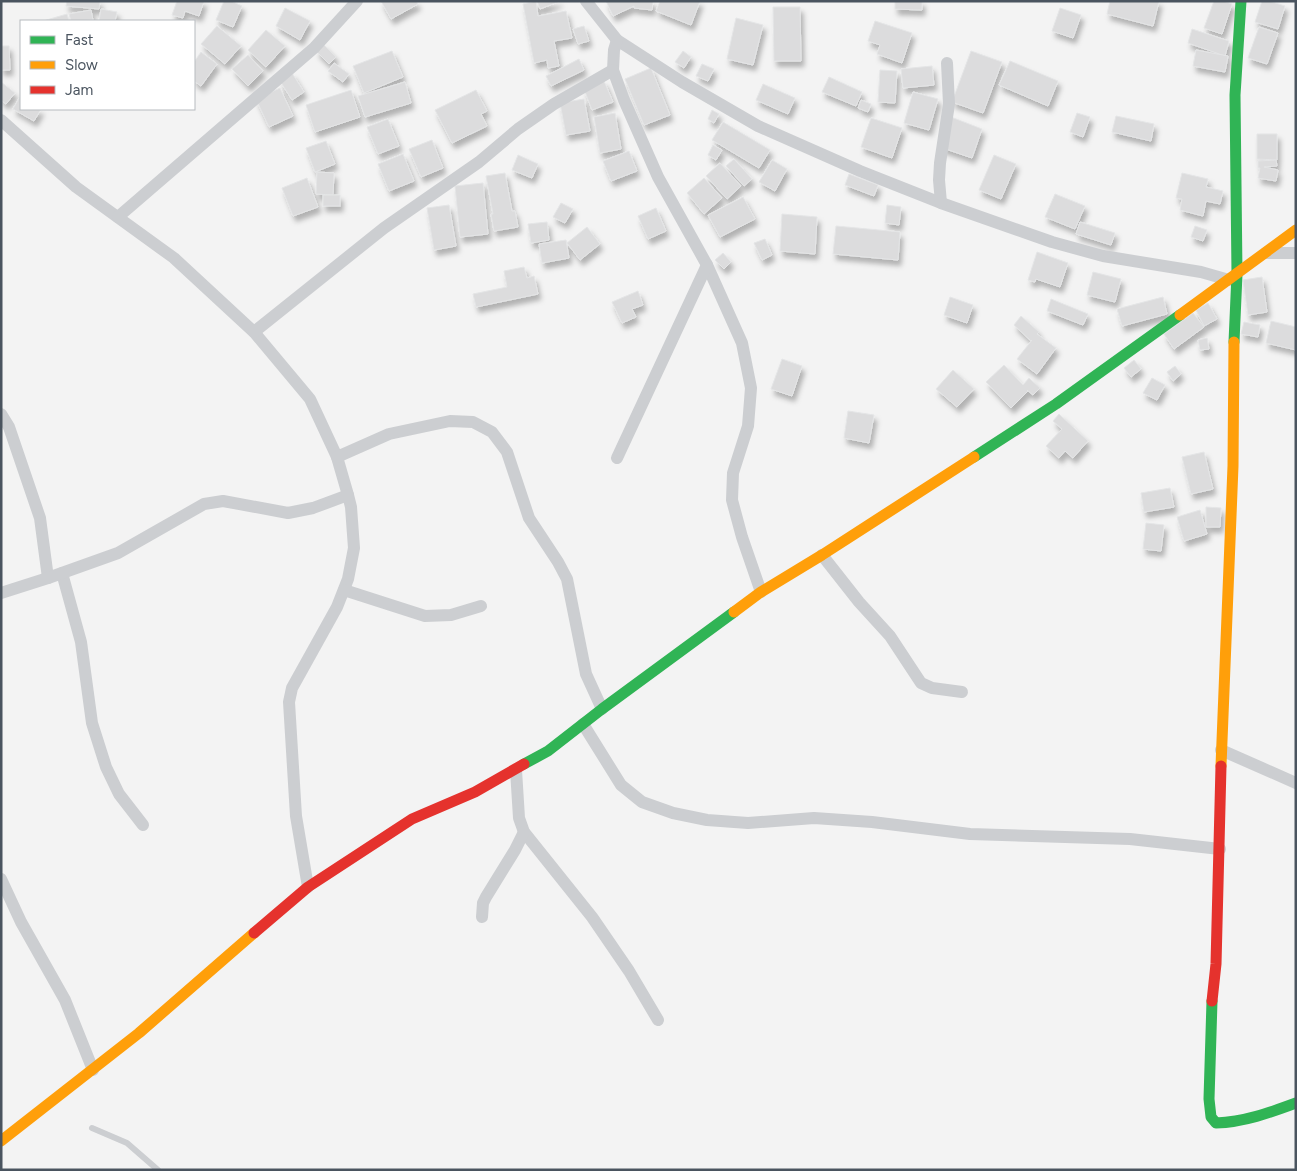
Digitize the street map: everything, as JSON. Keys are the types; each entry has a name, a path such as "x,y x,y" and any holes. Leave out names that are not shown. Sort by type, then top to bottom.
{"street":[{"path":"118,217 314,48 357,1"},
{"path":"586,1 618,40 682,82 758,126 860,171 1052,242 1103,256 1233,277"},
{"path":"1241,1 1235,95 1233,466 1221,750 1216,964 1211,1013 1211,1117 1216,1122 1235,1123 1296,1103"},
{"path":"618,40 614,50 613,70 624,100 658,177 707,265 742,343 751,388 748,426 733,473 732,500 742,537 761,592"},
{"path":"941,202 940,162 949,104 947,63"},
{"path":"254,332 384,228 479,162 518,129 554,104 613,70"},
{"path":"1,120 76,187 174,258 254,332 310,399 337,457 351,507 354,548 348,579 337,607 292,688 289,702 296,816 308,887"},
{"path":"1,1141 139,1033 308,887 412,818 475,792 548,751 761,592 822,555 1056,404 1296,230"},
{"path":"1266,253 1296,253"},
{"path":"617,458 707,265"},
{"path":"1,414 9,427 40,518 48,578"},
{"path":"337,457 390,434 450,421 474,422 492,432 506,452 529,518 567,579 586,674 602,709"},
{"path":"1,593 118,553 204,504 223,500 288,513 313,508 348,495"},
{"path":"822,555 859,602 890,636 920,683 932,688 962,692"},
{"path":"62,573 81,642 92,723 106,767 118,794 143,825"},
{"path":"344,590 425,616 451,615 481,606"},
{"path":"583,724 621,785 642,802 673,813 699,818 748,823 814,818 872,822 970,834 1130,838 1220,849"},
{"path":"1221,750 1296,783"},
{"path":"516,770 519,818 524,832 592,917 658,1020"},
{"path":"482,917 486,897 516,850 524,832"},
{"path":"1,879 21,922 65,1000 93,1070"}],"lane":[{"path":"92,1128 127,1143 158,1170"}],"building":[{"path":"67,1 100,1 99,9 66,6"},
{"path":"177,1 204,1 199,16 185,11 183,18 172,15"},
{"path":"224,1 231,1 242,6 233,27 216,20"},
{"path":"381,1 416,1 418,4 391,19"},
{"path":"536,1 538,16 566,11 572,38 554,41 559,66 548,68 547,60 534,63 523,4"},
{"path":"537,1 560,1 540,9"},
{"path":"606,1 653,1 652,10 634,8 634,6 613,16"},
{"path":"660,1 700,1 691,25 656,11"},
{"path":"895,1 922,1 922,10 895,9"},
{"path":"1110,1 1159,1 1153,26 1107,14"},
{"path":"1214,1 1232,4 1222,34 1204,28"},
{"path":"1262,1 1285,6 1278,29 1255,22"},
{"path":"773,7 800,7 801,61 774,61"},
{"path":"285,8 310,21 300,40 276,26"},
{"path":"1060,8 1081,15 1073,38 1052,31"},
{"path":"101,9 117,12 115,20 99,20"},
{"path":"91,10 93,20 71,20 69,14"},
{"path":"67,14 69,20 46,20"},
{"path":"736,18 763,25 753,65 727,59"},
{"path":"875,21 912,33 902,63 877,54 880,45 868,41"},
{"path":"217,26 241,46 225,64 201,44"},
{"path":"584,26 589,41 578,44 573,29"},
{"path":"1259,27 1278,33 1267,64 1248,58"},
{"path":"1192,29 1229,41 1225,56 1188,43"},
{"path":"266,30 285,46 266,67 248,50"},
{"path":"323,44 336,57 329,64 316,51"},
{"path":"1,46 9,46 10,70 1,70"},
{"path":"1196,50 1228,56 1225,72 1193,66"},
{"path":"392,51 403,77 364,93 353,66"},
{"path":"683,51 691,57 684,68 675,62"},
{"path":"971,51 1002,62 983,113 952,102"},
{"path":"201,52 217,64 201,86 195,82 195,61"},
{"path":"248,55 263,71 248,86 232,69"},
{"path":"579,59 584,70 551,86 546,76"},
{"path":"1010,61 1058,81 1048,106 999,85"},
{"path":"334,63 349,74 343,82 328,71"},
{"path":"702,64 714,69 708,81 696,76"},
{"path":"932,66 934,85 903,88 901,69"},
{"path":"651,68 670,115 644,125 625,79"},
{"path":"880,70 897,71 895,103 878,102"},
{"path":"292,73 304,92 292,100 280,81"},
{"path":"829,77 862,92 856,106 822,92"},
{"path":"604,81 613,102 592,110 584,89"},
{"path":"1,82 15,93 6,104 1,100"},
{"path":"405,82 411,103 365,117 358,96"},
{"path":"763,84 795,98 788,114 756,100"},
{"path":"280,88 293,116 269,127 256,99"},
{"path":"351,90 360,117 315,132 306,105"},
{"path":"476,90 487,111 481,114 487,126 452,143 435,110"},
{"path":"913,92 938,99 929,130 904,123"},
{"path":"20,97 20,110 40,110 34,121 13,109"},
{"path":"584,99 590,131 566,135 560,103"},
{"path":"861,100 871,104 868,112 858,108"},
{"path":"712,110 719,114 714,123 708,119"},
{"path":"615,113 621,149 600,153 594,117"},
{"path":"1077,113 1090,117 1083,137 1070,132"},
{"path":"1116,116 1154,124 1151,141 1112,132"},
{"path":"951,117 982,129 972,158 940,147"},
{"path":"871,118 902,128 892,158 861,147"},
{"path":"388,119 399,146 378,154 367,127"},
{"path":"723,122 770,150 759,168 712,140"},
{"path":"1257,134 1277,134 1277,160 1257,159"},
{"path":"432,140 443,168 421,177 409,149"},
{"path":"326,141 335,164 315,172 306,148"},
{"path":"713,145 722,150 716,160 708,155"},
{"path":"629,151 637,171 611,181 603,161"},
{"path":"403,154 414,181 389,191 378,164"},
{"path":"518,155 538,164 532,178 512,170"},
{"path":"994,155 1016,164 1001,199 979,190"},
{"path":"734,159 752,179 744,186 726,166"},
{"path":"772,160 787,169 775,191 759,182"},
{"path":"1276,160 1277,166 1264,167 1278,170 1276,181 1258,178 1260,168 1258,168 1258,161"},
{"path":"720,163 741,186 727,199 706,176"},
{"path":"317,172 334,173 333,195 316,194"},
{"path":"505,173 512,211 515,211 518,227 494,231 486,176"},
{"path":"1182,173 1208,179 1206,187 1223,191 1220,204 1206,201 1203,216 1180,210 1182,199 1176,198"},
{"path":"849,174 878,185 874,196 845,185"},
{"path":"307,178 318,207 293,216 282,188"},
{"path":"704,178 722,198 704,214 687,193"},
{"path":"483,183 488,234 460,237 455,186"},
{"path":"1055,194 1085,206 1075,229 1045,217"},
{"path":"323,195 340,195 340,206 323,206"},
{"path":"743,197 755,219 720,237 708,215"},
{"path":"561,203 573,209 565,223 553,217"},
{"path":"449,205 456,246 434,250 427,208"},
{"path":"887,205 901,207 899,225 885,223"},
{"path":"656,208 666,231 648,239 638,216"},
{"path":"782,214 817,217 815,254 780,251"},
{"path":"547,222 549,240 531,243 528,224"},
{"path":"1080,222 1115,233 1111,245 1076,234"},
{"path":"836,226 900,232 898,260 833,254"},
{"path":"1195,226 1207,230 1203,241 1191,237"},
{"path":"587,227 600,244 580,260 567,243"},
{"path":"765,239 772,255 762,260 754,243"},
{"path":"566,240 569,258 542,263 539,244"},
{"path":"1037,252 1068,263 1060,287 1036,279 1035,282 1028,280"},
{"path":"723,253 731,262 724,269 715,260"},
{"path":"524,267 527,278 534,276 538,294 476,307 473,294 507,287 504,271"},
{"path":"1093,272 1121,279 1115,302 1087,295"},
{"path":"1262,277 1267,312 1248,315 1243,280"},
{"path":"638,291 643,305 632,309 636,317 622,323 612,302"},
{"path":"950,297 973,305 967,323 944,315"},
{"path":"1163,297 1167,314 1122,326 1117,309"},
{"path":"1051,299 1088,314 1083,325 1047,311"},
{"path":"1208,303 1217,319 1204,326 1196,310"},
{"path":"1193,313 1204,327 1174,349 1164,334"},
{"path":"1021,316 1039,332 1037,334 1056,348 1037,374 1017,359 1032,340 1014,325"},
{"path":"1271,321 1296,327 1296,350 1266,343"},
{"path":"1244,322 1260,325 1258,337 1241,334"},
{"path":"1207,338 1209,349 1200,350 1198,340"},
{"path":"782,359 802,366 792,396 771,389"},
{"path":"1134,360 1141,369 1131,377 1124,368"},
{"path":"1004,365 1023,385 1029,378 1040,388 1033,395 1027,390 1011,408 986,382"},
{"path":"1175,366 1181,374 1173,381 1167,372"},
{"path":"953,370 974,389 957,407 936,389"},
{"path":"1152,378 1165,385 1157,400 1143,393"},
{"path":"848,411 874,415 869,443 844,438"},
{"path":"1059,414 1088,441 1073,458 1065,451 1059,458 1046,446 1062,429 1053,421"},
{"path":"1204,452 1213,489 1191,494 1182,457"},
{"path":"1170,488 1174,507 1144,512 1141,493"},
{"path":"1206,507 1221,508 1220,527 1206,527"},
{"path":"1200,510 1207,534 1184,541 1177,517"},
{"path":"1146,523 1164,525 1161,551 1143,549"}],"traffic: fast":[{"path":"1234,342 1237,274 1235,95 1241,1"},
{"path":"974,457 1056,404 1180,315"},
{"path":"524,764 548,751 734,612"},
{"path":"1212,1001 1209,1099 1211,1117 1216,1123 1237,1121 1296,1103"}],"traffic: slow":[{"path":"1180,315 1296,230"},
{"path":"1221,766 1233,466 1234,342"},
{"path":"734,612 761,592 974,457"},
{"path":"1,1141 139,1033 254,933"}],"traffic: jam":[{"path":"254,933 308,887 412,819 475,792 524,764"},
{"path":"1212,1001 1216,964 1221,766"}]}
